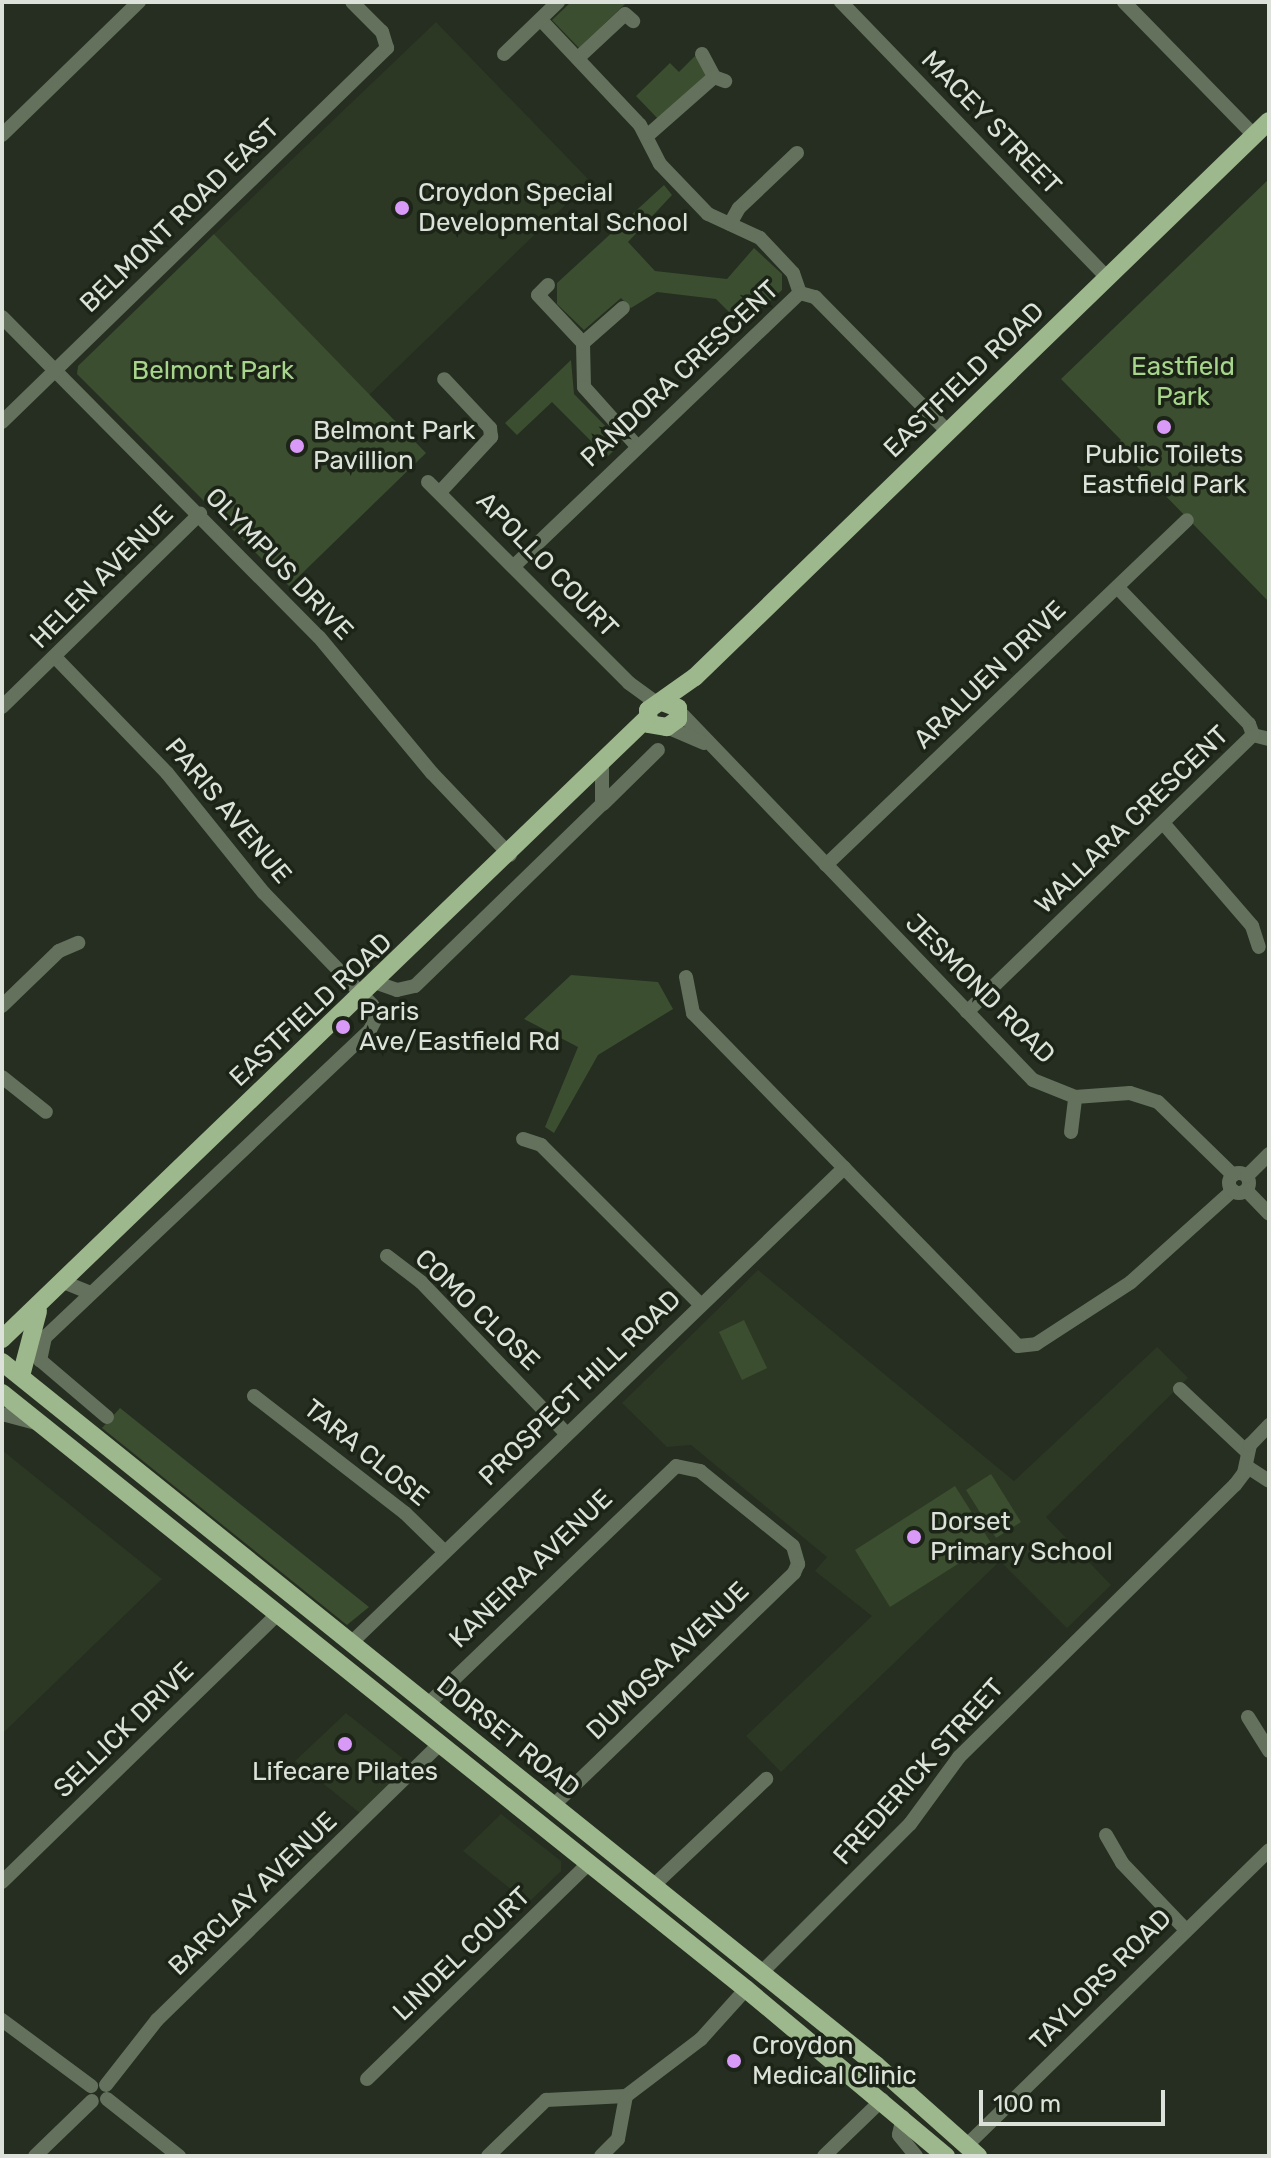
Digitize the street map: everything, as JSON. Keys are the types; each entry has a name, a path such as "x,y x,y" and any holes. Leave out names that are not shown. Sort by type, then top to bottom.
{"main road":[{"name":"EASTFIELD ROAD","path":"5,1331 56,1287 370,990 604,764 663,715 695,677 1269,121"},
{"name":"EASTFIELD ROAD","path":"2,1361 56,1287"},
{"path":"21,1376 38,1311"},
{"name":"DORSET ROAD","path":"2,1361 761,1973 967,2152"},
{"name":"DORSET ROAD","path":"2,1393 746,1989 946,2156"},
{"path":"279,1613 292,1596"},
{"path":"538,1823 553,1806"},
{"path":"746,1989 761,1973"}],"street":[{"path":"2,135 139,2"},
{"name":"BELMONT ROAD EAST","path":"2,422 387,48 387,42 352,2"},
{"path":"504,54 558,2"},
{"name":"MACEY STREET","path":"841,2 1107,277"},
{"path":"1124,2 1254,135"},
{"path":"578,58 625,14 633,21"},
{"path":"541,20 647,136 667,172 708,214 760,238 793,273 800,293"},
{"path":"647,136 719,79 702,54"},
{"path":"730,224 739,208 797,153"},
{"path":"548,285 538,295 583,343 584,387 637,446"},
{"name":"PANDORA CRESCENT","path":"514,566 800,293 815,297 948,432"},
{"path":"583,343 625,308"},
{"name":"OLYMPUS DRIVE","path":"2,317 319,637 432,773 510,855"},
{"path":"441,491 491,437 490,428 444,379"},
{"name":"APOLLO COURT","path":"428,482 441,491 663,715"},
{"name":"HELEN AVENUE","path":"2,707 200,514"},
{"name":"ARALUEN DRIVE","path":"826,865 1187,520"},
{"name":"WALLARA CRESCENT","path":"967,1012 1253,735 1249,724 1117,587"},
{"name":"PARIS AVENUE","path":"55,657 167,773 264,893 370,990"},
{"name":"JESMOND ROAD","path":"663,715 728,764 1033,1080 1075,1097 1130,1093 1158,1102 1269,1214"},
{"path":"1253,735 1269,739"},
{"path":"107,1417 46,1368 39,1352 45,1337 370,1030 376,1014 370,990 415,986 658,750"},
{"path":"602,804 604,764"},
{"path":"1164,824 1252,926 1259,947"},
{"path":"2,1006 59,951 78,943"},
{"path":"686,977 693,1013 1013,1344 1023,1348 1045,1339 1131,1282 1269,1154"},
{"path":"2,1077 46,1112"},
{"path":"1071,1132 1075,1097"},
{"path":"523,1139 541,1145 701,1305"},
{"name":"PROSPECT HILL ROAD","path":"351,1643 844,1168"},
{"name":"COMO CLOSE","path":"387,1256 421,1282 566,1433"},
{"path":"56,1287 91,1293"},
{"path":"1180,1389 1269,1481"},
{"name":"TARA CLOSE","path":"254,1396 405,1513 444,1551"},
{"path":"2,1414 40,1424"},
{"name":"FREDERICK STREET","path":"761,1973 910,1824 959,1757 1235,1485 1246,1459 1269,1425"},
{"name":"KANEIRA AVENUE","path":"427,1705 670,1469 693,1467 793,1546 798,1564 783,1584"},
{"name":"DUMOSA AVENUE","path":"553,1806 783,1584"},
{"name":"SELLICK DRIVE","path":"2,1882 279,1613"},
{"path":"1248,1717 1269,1751"},
{"name":"BARCLAY AVENUE","path":"35,2156 99,2093 157,2020 440,1744"},
{"path":"653,1886 766,1779"},
{"path":"1106,1835 1122,1863 1186,1930"},
{"name":"TAYLORS ROAD","path":"967,2152 1269,1850"},
{"name":"LINDEL COURT","path":"367,2079 589,1863"},
{"path":"488,2156 546,2100 626,2096 701,2039 746,1989"},
{"path":"2,2020 179,2156"},
{"path":"601,2156 618,2139 626,2096"},
{"path":"824,2156 882,2100"},
{"path":"903,2117 899,2135 916,2156"}],"shaded area":[{"name":"Croydon Special Developmental School","path":"436,22 590,181 369,395 214,234"},
{"name":"Dorset Primary School","path":"758,1270 1014,1481 1157,1347 1188,1378 1046,1517 1111,1585 1067,1628 1000,1561 781,1772 746,1736 872,1616 815,1571 827,1557 691,1445 667,1447 622,1403"},
{"path":"2,1450 162,1579 2,1734"},
{"path":"346,1713 411,1765 361,1814 295,1761"},
{"path":"501,1814 561,1861 561,1871 528,1903 463,1851"}],"green space":[{"path":"571,2 625,4 579,48 552,20"},
{"path":"695,56 706,67 705,77 660,121 636,96 670,63 679,72"},
{"name":"Eastfield Park","path":"1269,179 1269,602 1116,445 1121,440 1061,379"},
{"path":"664,185 672,195 628,242 655,271 727,279 754,248 782,274 782,290 743,326 716,299 657,292 631,308 621,298 584,330 557,304 557,283"},
{"name":"Belmont Park","path":"214,234 426,453 289,586 77,374 78,366"},
{"path":"571,360 574,394 622,443 607,457 552,402 517,435 505,423"},
{"path":"571,975 658,982 673,1009 598,1055 554,1133 545,1127 578,1047 524,1019"},
{"path":"744,1320 767,1368 742,1380 719,1332"},
{"path":"120,1408 369,1607 347,1625 102,1428"},
{"path":"991,1474 1021,1522 996,1538 966,1490"},
{"path":"955,1486 991,1543 890,1607 855,1550"}],"place":[{"name":"Croydon Special Developmental School","path":"402,208"},
{"name":"Public Toilets Eastfield Park","path":"1164,427"},
{"name":"Belmont Park Pavillion","path":"297,446"},
{"name":"Paris Ave/Eastfield Rd","path":"343,1027"},
{"name":"Dorset Primary School","path":"914,1537"},
{"name":"Lifecare Pilates","path":"345,1744"},
{"name":"Croydon Medical Clinic","path":"734,2061"}]}
